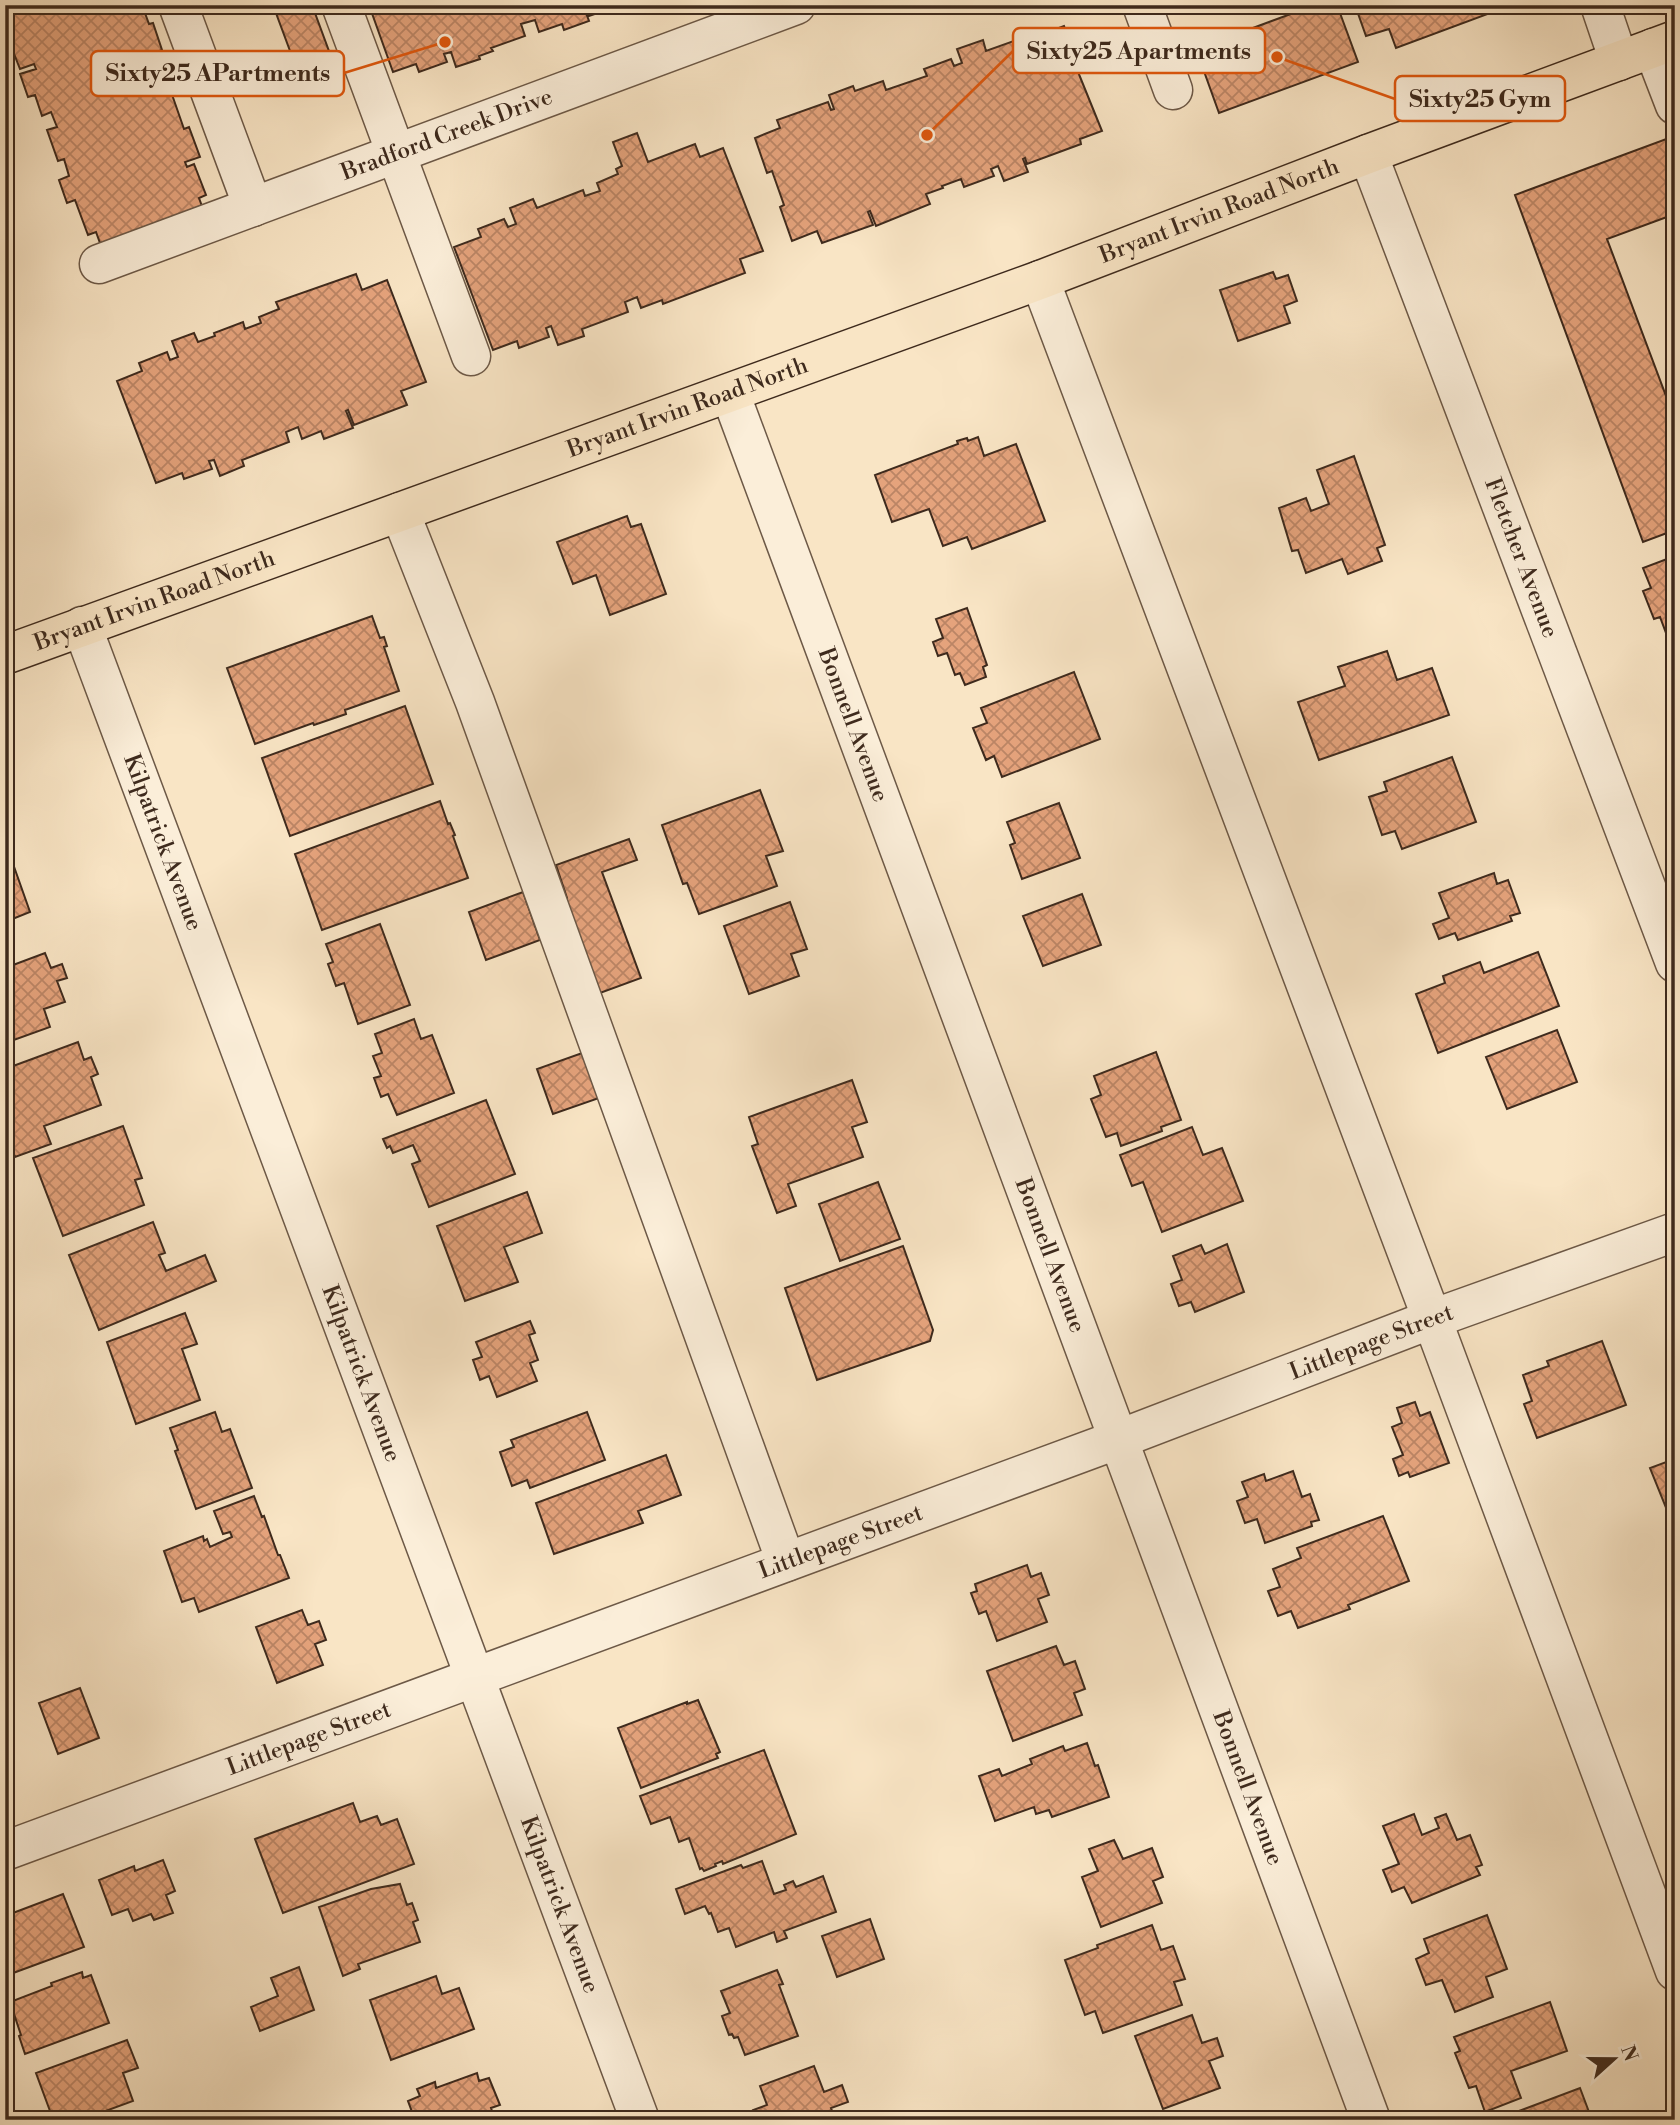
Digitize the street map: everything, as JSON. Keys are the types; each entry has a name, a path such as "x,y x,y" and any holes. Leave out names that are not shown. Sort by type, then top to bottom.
{"main road":[{"name":"Bryant Irvin Road North","path":"5,655 1040,280 1649,50"}],"street":[{"path":"178,5 253,208"},
{"path":"341,5 471,356"},
{"name":"Bradford Creek Drive","path":"99,264 796,5"},
{"path":"1142,5 1173,89"},
{"path":"1600,5 1649,50 1675,104"},
{"name":"Fletcher Avenue","path":"1368,154 1675,963"},
{"path":"1040,280 1675,1971"},
{"name":"Bonnell Avenue","path":"730,393 1371,2120"},
{"path":"400,512 475,702 786,1562"},
{"name":"Kilpatrick Avenue","path":"82,626 640,2120"},
{"name":"Littlepage Street","path":"5,1851 1119,1439 1432,1319 1675,1232"}],"building":[{"path":"10,5 142,5 149,24 153,23 162,50 157,52 165,72 155,76 159,90 169,86 184,129 189,127 200,157 185,162 187,167 194,164 206,195 199,198 207,220 105,257 96,232 88,235 75,200 67,203 59,180 69,176 64,159 58,161 47,130 57,127 51,112 42,116 35,95 28,97 20,74 36,69 34,64 20,69 9,41 11,40 5,17 13,15"},
{"path":"273,5 312,5 340,81 306,94"},
{"path":"369,5 583,5 589,21 564,30 562,24 539,32 535,20 521,24 525,36 491,48 493,51 479,56 480,59 456,67 451,52 444,54 447,62 419,72 416,64 393,72"},
{"path":"585,5 621,5 589,16"},
{"path":"1315,5 1337,5 1358,62 1219,113 1196,49"},
{"path":"1355,5 1490,5 1493,12 1396,48 1389,29 1366,36"},
{"path":"1064,26 1077,61 1074,62 1102,131 1080,139 1081,144 1027,164 1025,158 1023,159 1028,172 1004,181 998,166 991,169 994,176 964,187 961,179 942,186 943,188 926,194 930,204 876,226 870,211 868,212 873,225 822,243 817,231 792,241 780,207 784,205 772,171 767,173 755,138 780,128 777,120 828,102 831,110 834,109 829,95 853,86 855,91 883,81 886,90 927,76 924,69 951,59 954,66 962,63 957,49 983,40 986,51"},
{"path":"637,133 648,162 695,144 700,157 723,148 763,251 740,259 745,273 663,304 662,300 641,308 637,297 625,302 628,312 582,329 584,336 558,345 551,326 546,328 549,337 519,348 517,341 493,350 454,247 481,237 478,229 504,219 508,227 516,224 510,208 533,199 537,208 583,190 585,196 600,191 597,183 618,174 616,169 622,166 613,142"},
{"path":"1669,138 1675,153 1675,214 1607,239 1675,420 1675,530 1643,542 1515,195"},
{"path":"1273,272 1276,279 1288,275 1297,301 1284,306 1290,323 1238,341 1220,290"},
{"path":"356,274 362,290 387,280 426,382 401,391 407,405 354,425 348,410 346,411 353,428 324,439 321,431 302,439 298,427 286,432 289,442 242,460 244,466 220,476 214,460 209,461 212,469 184,479 182,473 156,483 117,381 142,371 139,363 167,352 170,360 178,357 172,341 194,333 198,342 243,322 245,329 261,323 259,317 279,309 276,302"},
{"path":"978,437 984,456 1016,444 1045,521 972,549 967,537 943,546 929,509 892,522 875,475 958,444 957,441"},
{"path":"1354,456 1385,545 1377,548 1382,561 1348,574 1342,559 1306,573 1298,550 1292,551 1279,508 1306,498 1311,511 1329,504 1317,470"},
{"path":"627,516 631,527 641,524 666,594 610,615 596,575 573,584 557,542"},
{"path":"1675,556 1675,639 1669,641 1660,617 1654,619 1643,591 1651,588 1643,568"},
{"path":"967,608 987,665 983,667 986,677 965,685 960,673 955,675 947,653 938,656 933,642 943,638 936,619"},
{"path":"372,616 380,638 384,637 387,646 384,647 399,691 345,710 346,714 255,744 227,668"},
{"path":"1387,651 1397,680 1432,668 1449,715 1319,760 1298,702 1345,686 1338,667"},
{"path":"1074,672 1100,739 1002,777 994,756 986,760 973,728 987,723 981,708"},
{"path":"405,706 433,784 290,836 262,758"},
{"path":"1452,757 1476,822 1402,849 1395,831 1382,835 1369,797 1387,791 1384,782"},
{"path":"760,790 783,851 766,856 777,886 699,914 687,883 683,884 662,825"},
{"path":"440,801 455,835 453,836 468,878 322,930 295,854"},
{"path":"1059,803 1080,858 1022,879 1010,845 1015,843 1007,822"},
{"path":"629,839 637,860 602,872 641,978 600,993 565,899 567,898 556,865"},
{"path":"12,861 30,912 5,922 5,864"},
{"path":"1494,873 1497,884 1508,880 1520,913 1510,916 1512,921 1458,940 1455,933 1439,939 1433,924 1449,918 1439,893"},
{"path":"523,892 540,940 486,960 469,912"},
{"path":"1082,894 1101,945 1043,966 1023,916"},
{"path":"790,902 807,949 791,954 799,976 749,994 724,926"},
{"path":"380,924 410,1005 358,1024 344,983 336,986 328,964 333,962 326,944"},
{"path":"1538,952 1559,1006 1438,1053 1416,994 1445,983 1443,976 1480,962 1484,973"},
{"path":"45,953 51,968 62,964 67,978 57,981 65,1002 44,1009 50,1027 11,1041 5,1026 5,968"},
{"path":"414,1019 421,1039 432,1035 454,1093 397,1115 388,1094 381,1097 374,1078 381,1076 373,1056 382,1053 375,1034"},
{"path":"1557,1030 1577,1082 1507,1109 1486,1057"},
{"path":"78,1042 84,1060 91,1057 98,1074 91,1077 101,1105 44,1126 51,1144 15,1157 5,1129 5,1069"},
{"path":"585,1052 602,1097 553,1114 537,1069"},
{"path":"1156,1052 1181,1120 1161,1127 1162,1131 1121,1146 1117,1133 1106,1137 1091,1099 1101,1095 1094,1076"},
{"path":"852,1080 867,1122 852,1127 863,1157 788,1184 796,1206 777,1213 752,1146 758,1144 749,1117"},
{"path":"486,1100 515,1174 429,1207 412,1164 420,1161 413,1145 393,1153 383,1139"},
{"path":"123,1126 142,1178 135,1180 144,1205 63,1236 33,1158"},
{"path":"1192,1127 1203,1155 1222,1148 1243,1201 1162,1232 1143,1182 1132,1186 1120,1155"},
{"path":"878,1182 900,1239 840,1261 819,1204"},
{"path":"527,1192 542,1233 504,1247 518,1282 465,1301 437,1226"},
{"path":"153,1222 165,1253 159,1255 166,1271 205,1255 216,1281 99,1330 69,1255"},
{"path":"1227,1244 1244,1292 1195,1312 1191,1302 1179,1306 1171,1284 1182,1280 1173,1256 1201,1245 1205,1254"},
{"path":"903,1246 933,1330 930,1341 817,1380 785,1288"},
{"path":"185,1313 197,1344 182,1349 200,1400 136,1424 107,1342"},
{"path":"530,1321 535,1333 529,1335 538,1360 530,1363 537,1381 497,1397 489,1376 480,1380 473,1360 482,1357 476,1342"},
{"path":"1602,1341 1626,1405 1537,1438 1524,1404 1532,1401 1523,1375 1549,1366 1547,1361"},
{"path":"1415,1402 1420,1416 1430,1412 1449,1463 1410,1477 1408,1472 1399,1476 1393,1459 1403,1455 1392,1427 1402,1423 1397,1408"},
{"path":"215,1412 222,1432 230,1429 252,1488 196,1509 175,1451 178,1450 170,1428"},
{"path":"587,1412 605,1460 530,1488 527,1480 512,1486 500,1452 514,1447 511,1440"},
{"path":"1675,1441 1673,1525 1650,1468 1672,1460 1667,1444"},
{"path":"666,1455 681,1495 638,1511 643,1523 554,1554 536,1503"},
{"path":"1293,1471 1302,1497 1310,1494 1319,1520 1311,1522 1312,1526 1265,1543 1257,1519 1245,1523 1237,1501 1248,1497 1242,1482 1264,1474 1266,1481"},
{"path":"254,1496 289,1578 199,1612 194,1598 182,1602 164,1551 203,1536 210,1547 232,1537 230,1532 223,1534 214,1511"},
{"path":"1383,1516 1409,1581 1348,1605 1350,1609 1298,1628 1291,1611 1278,1616 1268,1591 1280,1587 1273,1569 1301,1558 1297,1548"},
{"path":"1027,1565 1031,1577 1041,1573 1049,1595 1038,1599 1047,1622 997,1641 986,1611 979,1614 971,1593 977,1591 975,1584"},
{"path":"302,1610 308,1625 319,1621 326,1640 315,1644 323,1665 277,1683 256,1627"},
{"path":"1056,1646 1064,1665 1075,1661 1085,1689 1074,1693 1082,1715 1013,1741 987,1671"},
{"path":"80,1688 99,1738 58,1754 39,1703"},
{"path":"698,1700 720,1752 716,1754 718,1758 641,1788 618,1728"},
{"path":"1087,1743 1109,1797 1052,1817 1049,1810 1036,1814 1034,1807 995,1821 979,1776 999,1769 1002,1776 1032,1764 1030,1759 1063,1746 1065,1751"},
{"path":"764,1750 796,1834 723,1864 722,1861 704,1871 700,1869 689,1838 679,1842 670,1817 651,1824 640,1796"},
{"path":"353,1803 360,1822 377,1816 381,1825 397,1819 414,1864 283,1913 255,1839"},
{"path":"1414,1814 1422,1835 1439,1828 1435,1818 1446,1814 1457,1840 1470,1835 1482,1865 1476,1867 1480,1875 1412,1903 1404,1887 1392,1892 1383,1870 1399,1864 1383,1826"},
{"path":"1114,1840 1123,1859 1152,1848 1163,1877 1153,1881 1162,1903 1101,1927 1082,1877 1098,1871 1089,1849"},
{"path":"163,1860 175,1891 166,1895 173,1913 154,1920 151,1914 133,1921 128,1909 112,1915 99,1880 134,1866 135,1871"},
{"path":"762,1861 774,1894 786,1890 784,1885 793,1881 796,1887 823,1876 836,1912 784,1931 787,1938 777,1942 774,1932 736,1947 729,1928 718,1932 711,1913 709,1914 705,1906 685,1914 676,1889 741,1865 743,1868"},
{"path":"400,1884 407,1905 412,1903 418,1920 413,1922 420,1942 358,1964 360,1969 343,1976 319,1907 371,1889"},
{"path":"63,1894 84,1947 5,1976 5,1916"},
{"path":"1487,1915 1507,1969 1486,1977 1493,1997 1455,2012 1442,1980 1426,1985 1416,1959 1429,1953 1424,1939"},
{"path":"870,1919 884,1959 837,1977 822,1936"},
{"path":"1152,1925 1161,1950 1173,1946 1185,1979 1174,1982 1182,2005 1103,2033 1095,2011 1085,2015 1065,1960"},
{"path":"299,1967 314,2010 260,2031 251,2007 278,1996 271,1978"},
{"path":"777,1970 783,1984 779,1985 798,2036 745,2055 738,2037 729,2035 722,2016 730,2013 721,1991"},
{"path":"82,1972 83,1978 91,1975 109,2023 25,2054 10,2002"},
{"path":"436,1976 442,1994 459,1988 474,2029 391,2060 370,2000"},
{"path":"1550,2002 1567,2051 1511,2071 1521,2098 1485,2112 1476,2086 1469,2088 1455,2053 1460,2051 1454,2037"},
{"path":"1192,2015 1202,2043 1217,2038 1223,2056 1209,2061 1220,2088 1163,2109 1135,2036"},
{"path":"127,2040 138,2068 123,2073 133,2101 81,2120 49,2120 46,2112 50,2111 36,2073"},
{"path":"814,2066 824,2092 842,2085 848,2102 831,2108 835,2119 756,2120 753,2110 767,2105 760,2086"},
{"path":"477,2073 479,2081 489,2078 500,2105 491,2108 495,2120 415,2120 408,2101 420,2096 417,2089 435,2082 436,2088"},
{"path":"1580,2088 1592,2120 1495,2120"}],"place":[{"name":"Sixty25 APartments","path":"445,42"},
{"name":"Sixty25 Gym","path":"1277,57"},
{"name":"Sixty25 Apartments","path":"927,135"}]}
